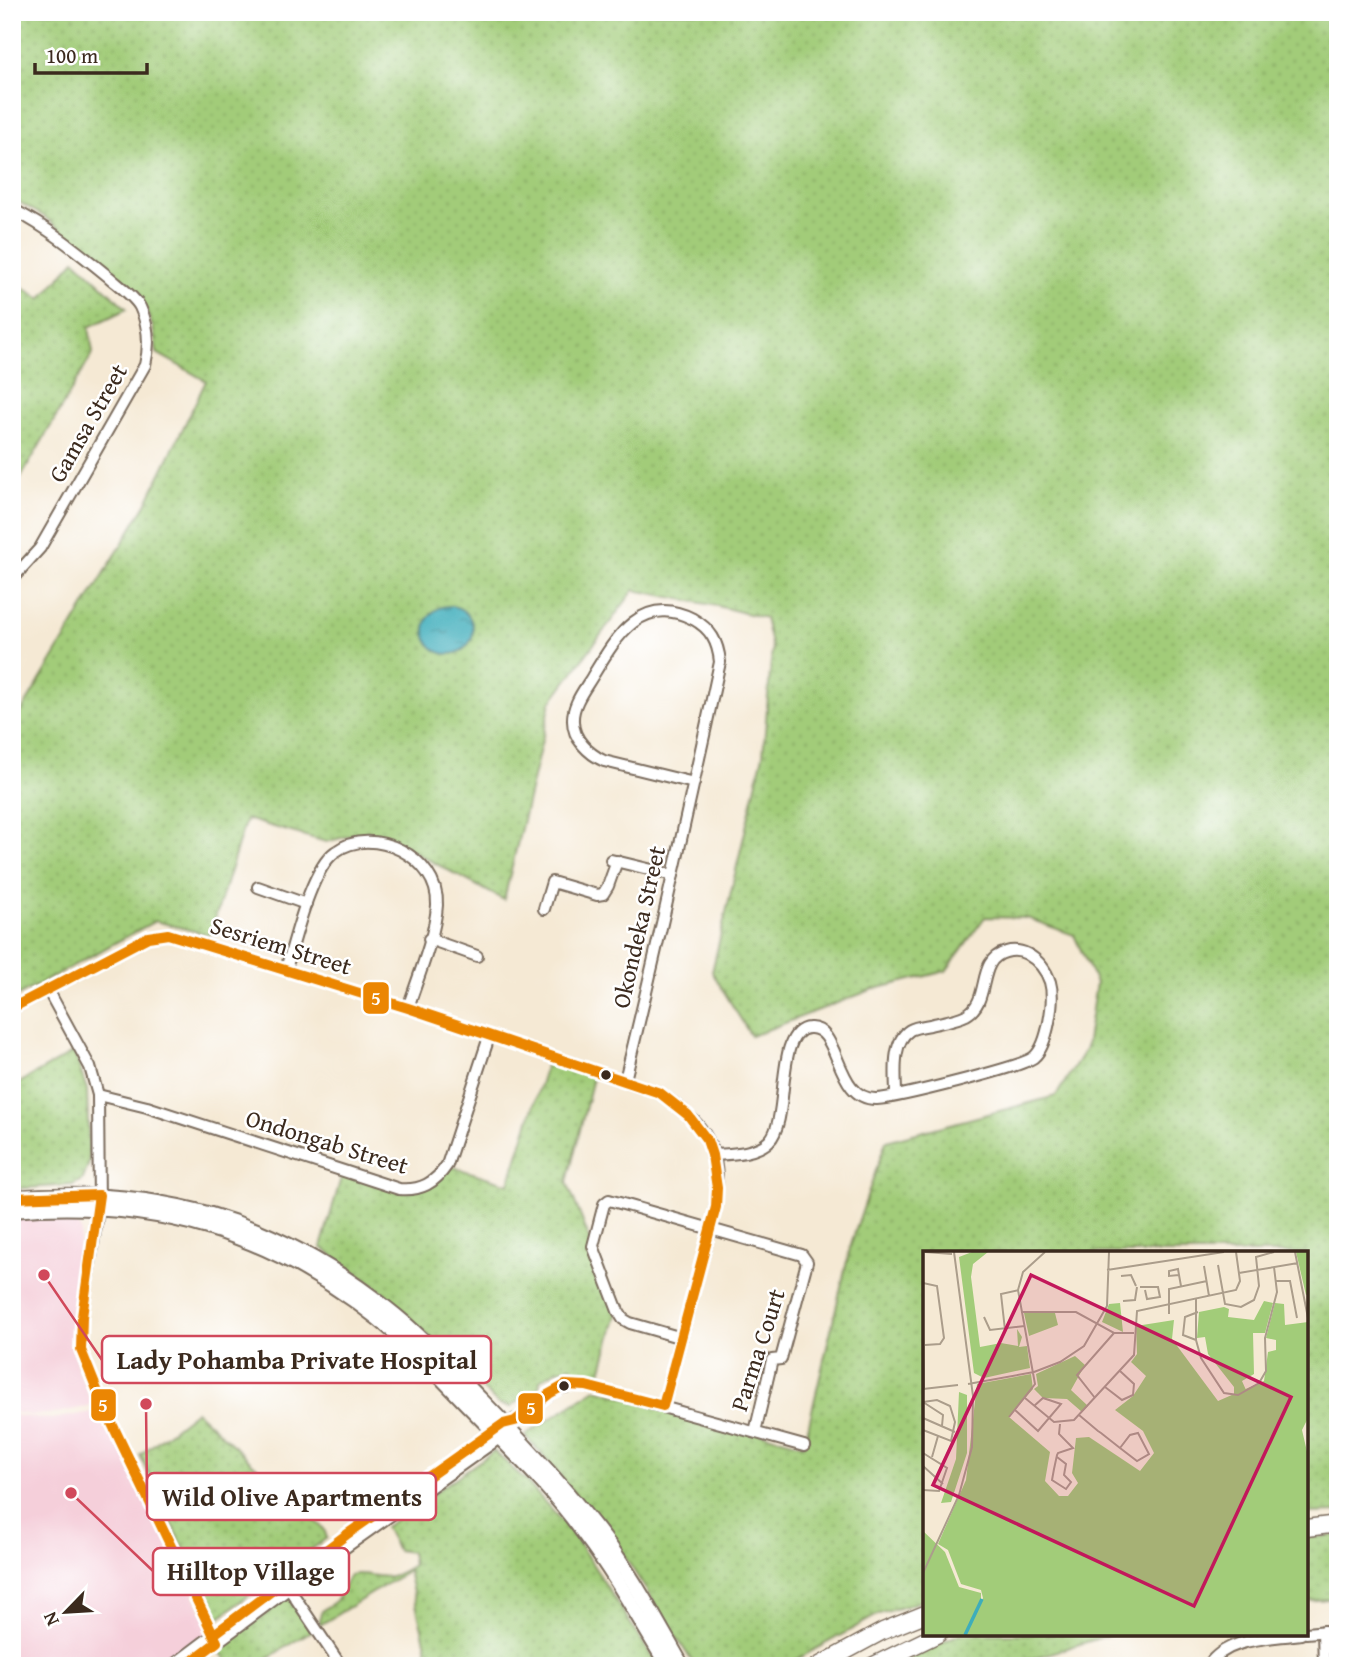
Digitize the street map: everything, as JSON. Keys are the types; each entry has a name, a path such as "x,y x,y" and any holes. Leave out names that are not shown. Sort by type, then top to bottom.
{"highway":[{"path":"1308,1517 1338,1515"},
{"path":"1308,1528 1338,1524"},
{"path":"818,1666 884,1631 923,1615"},
{"path":"872,1666 934,1636"}],"main road":[{"path":"12,1198 99,1201 206,1226 273,1253 314,1274 378,1318 504,1429 596,1528 629,1576 682,1666"},
{"path":"12,1210 99,1201"},
{"path":"504,1429 586,1535 668,1666"}],"street":[{"name":"Gamsa Street","path":"12,209 44,226 139,305 146,325 149,347 145,365 40,548 12,579"},
{"name":"Okondeka Street","path":"625,1080 694,783 720,662 718,643 708,630 675,611 657,611 636,620 620,634 577,703 572,721 576,734 594,756 604,761 694,783"},
{"path":"286,969 306,904 321,868 335,852 356,842 383,844 417,860 428,875 437,904 408,1008"},
{"path":"544,909 554,877 597,895 603,894 608,886 614,861 673,875"},
{"path":"258,887 306,904"},
{"name":"Sesriem Street","path":"12,1008 134,943 158,934 182,937 408,1008 660,1093 698,1125 710,1144 717,1193 663,1406"},
{"path":"429,939 477,956"},
{"path":"713,1155 740,1153 771,1140 777,1126 790,1042 793,1036 807,1028 822,1032 846,1079 861,1095 874,1099 1007,1069 1032,1059 1042,1049 1050,1010 1052,992 1043,967 1021,951 1008,951 998,956 986,970 979,1001 973,1010 955,1019 911,1029 902,1038 898,1051 896,1094"},
{"path":"48,990 90,1067 98,1095 99,1201 82,1317 81,1350 104,1407 215,1638"},
{"name":"Ondongab Street","path":"98,1095 147,1107 399,1189 413,1190 433,1181 447,1165 489,1037"},
{"path":"682,1338 624,1319 594,1252 595,1236 604,1204 609,1200 710,1228"},
{"name":"Parma Court","path":"710,1228 802,1255 807,1262 781,1359 772,1360 755,1432"},
{"path":"172,1666 215,1638 565,1385 586,1386 804,1446"},
{"path":"287,1585 341,1666"},
{"path":"1308,1633 1338,1630"},
{"path":"1323,1631 1324,1666"},
{"path":"1208,1666 1228,1647 1290,1636"},
{"path":"185,1666 215,1638"}],"shaded area":[{"path":"12,1215 72,1216 81,1230 71,1341 78,1370 93,1404 86,1407 52,1414 12,1412"},
{"path":"104,1407 213,1635 172,1666 12,1666 12,1415 52,1419 92,1412"}],"green space":[{"path":"12,12 1338,12 1338,1512 1308,1513 1308,1251 923,1251 923,1601 879,1614 785,1666 695,1666 614,1540 525,1435 596,1389 804,1445 851,1244 886,1141 1056,1096 1086,1048 1096,983 1074,935 1027,918 985,917 946,971 871,990 751,1036 712,972 763,755 772,649 765,618 634,590 551,702 504,900 386,837 360,833 326,842 246,819 210,935 155,921 12,999 12,727 146,504 206,381 157,353 153,327 141,298 45,217 12,198"},
{"path":"75,260 127,309 89,327 93,353 12,493 12,280 41,299"},
{"path":"74,1052 87,1090 89,1163 83,1179 73,1185 12,1189 12,1087"},
{"path":"549,1056 595,1070 567,1182 618,1311 598,1383 575,1373 571,1366 540,1380 539,1388 510,1407 498,1404 386,1294 321,1247 343,1171 413,1190 447,1165 509,1184"},
{"path":"196,1411 324,1529 327,1538 217,1619 140,1455"},
{"path":"494,1451 526,1481 573,1534 658,1666 431,1666 408,1571 320,1625 323,1610 336,1601 350,1575 391,1576 413,1565 411,1552 397,1550 385,1527"},
{"path":"1338,1535 1338,1598 1308,1601 1308,1538"},
{"path":"288,1597 311,1631 255,1666 230,1666 219,1650"},
{"path":"955,1636 1106,1636 1009,1666 896,1666"}],"water":[{"path":"449,606 466,613 473,630 466,647 449,654 432,647 425,630 432,613"}],"transit line":[{"name":"5","path":"12,1008 148,937 168,934 408,1008 660,1093 688,1115 707,1140 712,1155 717,1188 716,1207 663,1406 586,1386 565,1385 515,1421 503,1424 346,1535 213,1635"},
{"name":"5","path":"12,1198 99,1195 82,1317 81,1350 104,1407 217,1642 185,1666"}],"place":[{"name":"Lady Pohamba Private Hospital","path":"44,1275"},
{"name":"Wild Olive Apartments","path":"146,1404"},
{"name":"Hilltop Village","path":"71,1493"}]}
